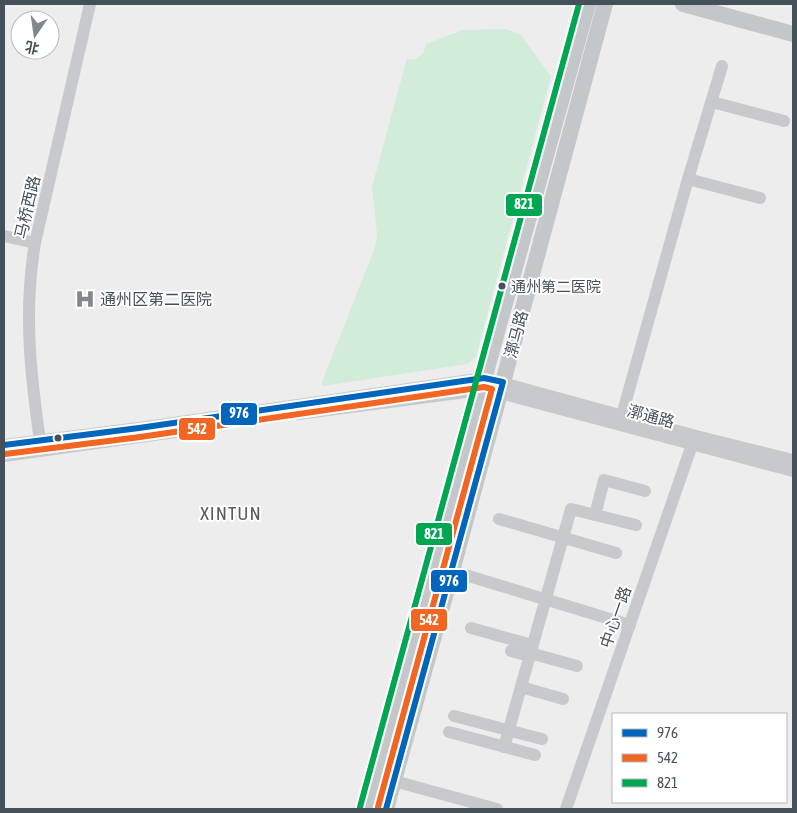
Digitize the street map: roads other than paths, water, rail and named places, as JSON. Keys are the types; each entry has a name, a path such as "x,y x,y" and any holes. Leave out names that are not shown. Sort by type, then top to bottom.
{"main road":[{"name":"漷马路","path":"368,809 482,384 588,4"},
{"name":"漷马路","path":"386,809 605,4"},
{"path":"683,4 793,34"},
{"path":"719,4 793,23"}],"street":[{"name":"马桥西路","path":"41,446 28,334 30,280 35,243 90,4"},
{"path":"622,415 688,179 722,66"},
{"path":"712,102 784,121"},
{"path":"688,179 760,198"},
{"path":"4,236 35,243"},
{"path":"4,456 41,446 276,409 482,384 502,388"},
{"name":"漷通路","path":"502,388 622,415 793,471"},
{"name":"漷通路","path":"502,388 694,440 793,460"},
{"name":"中心一路","path":"566,809 694,440"},
{"path":"4,445 41,446"},
{"path":"595,514 604,480 645,491"},
{"path":"504,747 571,508 636,525"},
{"path":"499,519 616,553"},
{"path":"452,571 630,625"},
{"path":"471,628 577,666"},
{"path":"511,652 531,651"},
{"path":"521,687 563,699"},
{"path":"454,716 542,739"},
{"path":"449,732 535,755"},
{"path":"394,781 497,809"}],"place":[{"name":"通州第二医院","path":"502,286"},
{"name":"通州区第二医院","path":"85,299"}],"district":[{"name":"XINTUN","path":"231,513"}]}
